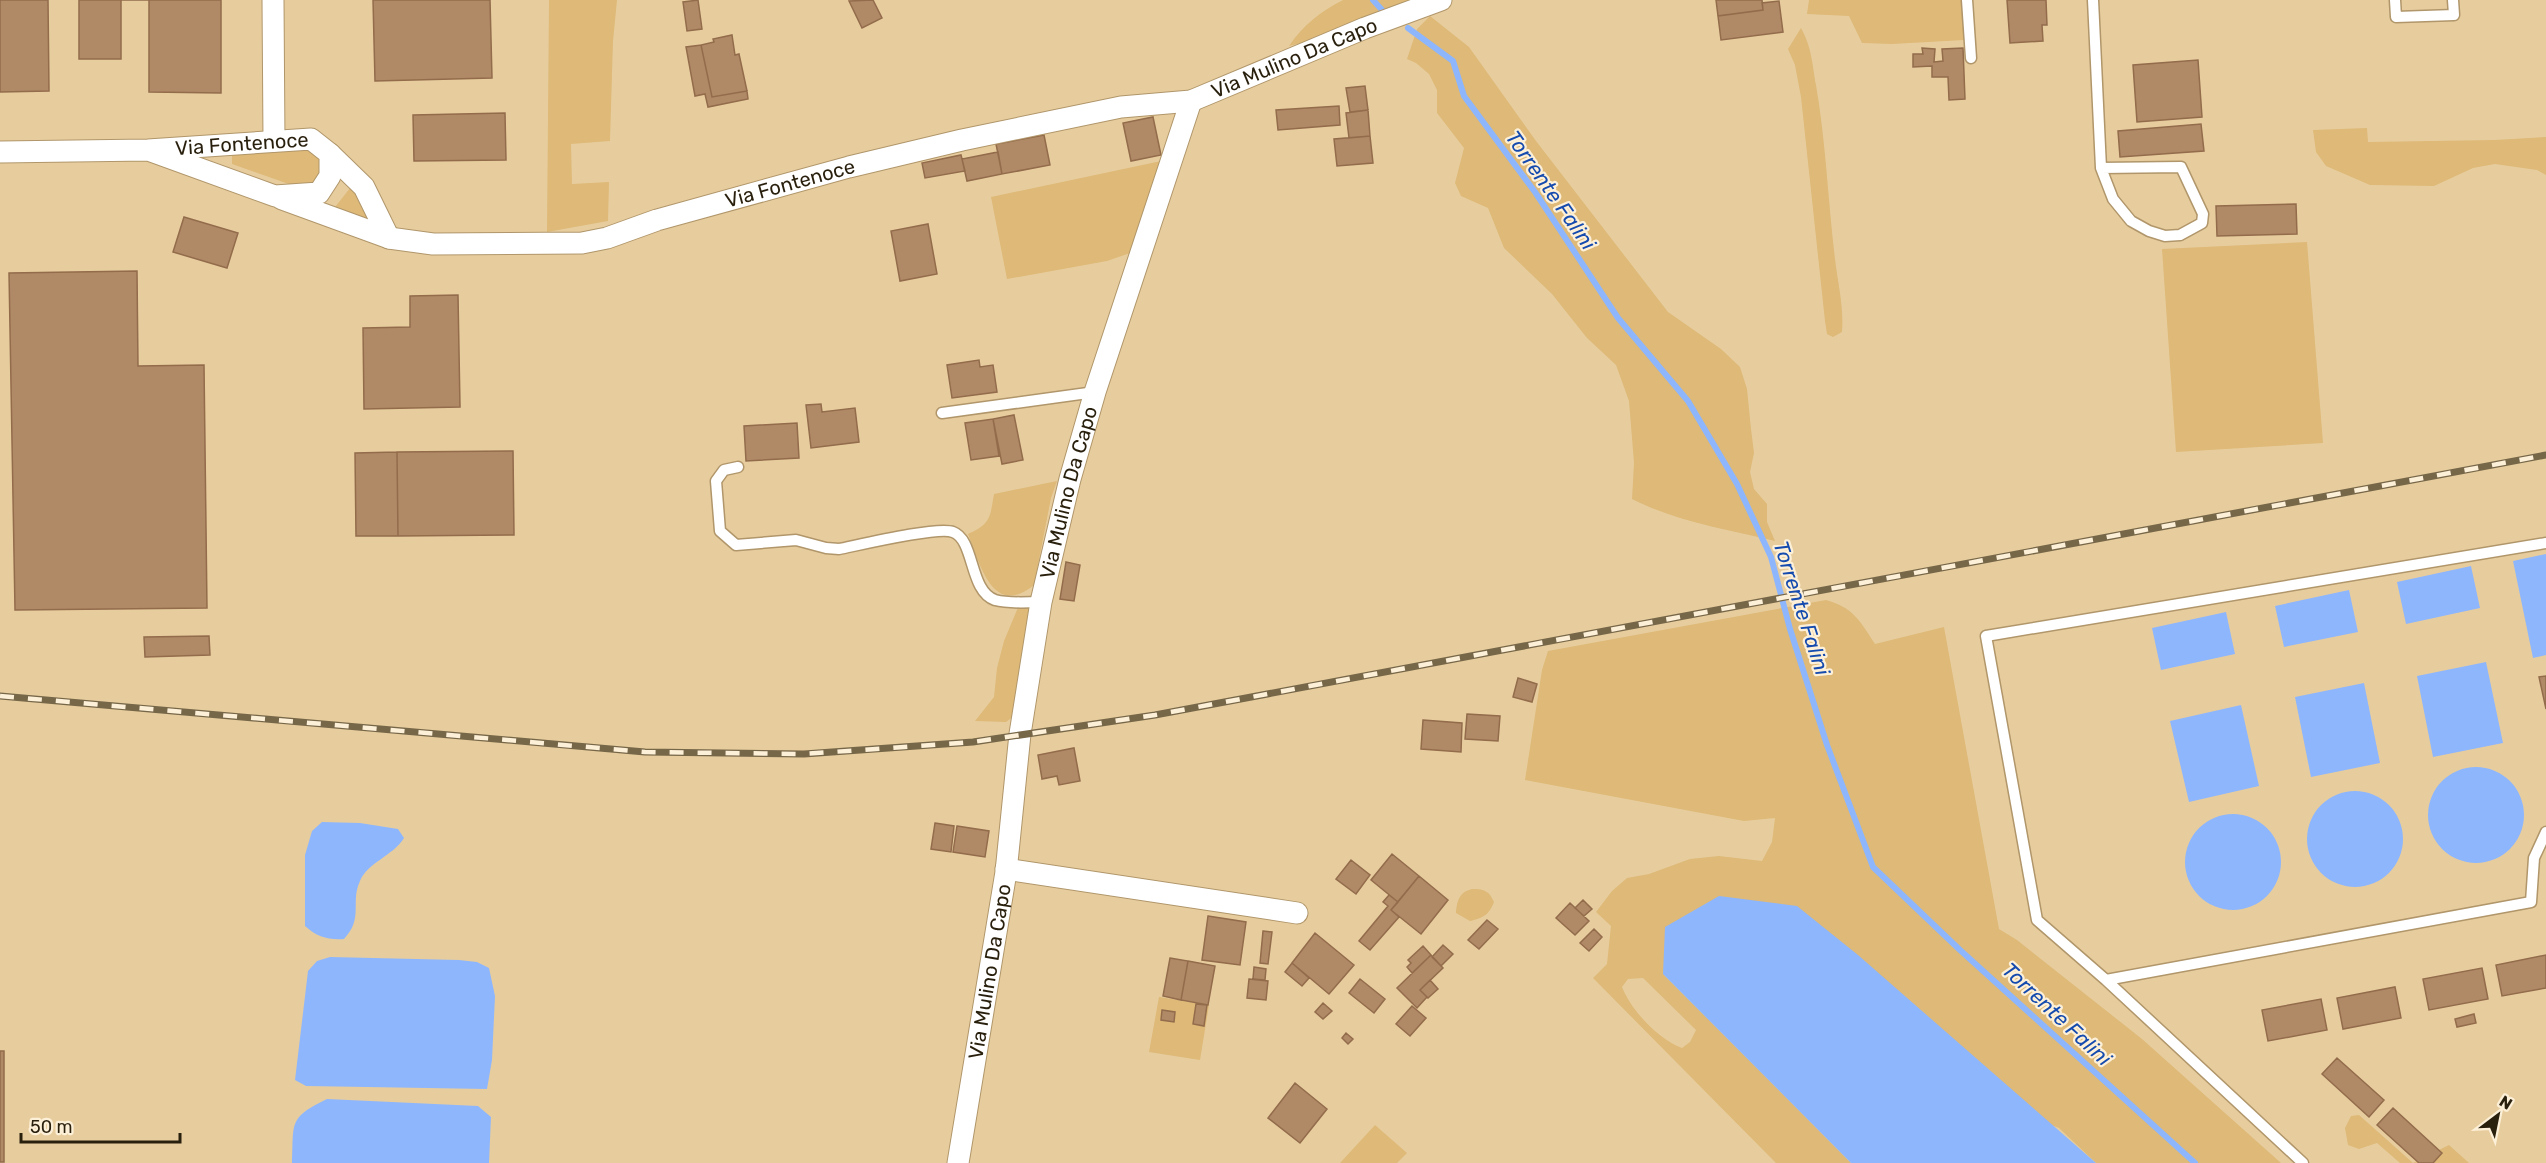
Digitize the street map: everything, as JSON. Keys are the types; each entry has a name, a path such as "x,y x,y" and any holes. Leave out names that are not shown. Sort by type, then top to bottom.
{"street":[{"path":"273,0 274,141"},
{"name":"Via Mulino Da Capo","path":"958,1163 1006,868 1019,745 1041,602 1070,479 1095,392 1191,101 1365,28 1441,0"},
{"name":"Via Fontenoce","path":"148,150 389,238 433,244 582,243 849,167 962,140 1121,108 1191,101"},
{"name":"Via Fontenoce","path":"0,152 148,150 311,139 364,187 389,238"},
{"name":"Via Fontenoce","path":"275,196 319,193 330,176 330,154"},
{"path":"1006,868 1297,913"}],"lane":[{"path":"1967,0 1971,58"},
{"path":"2093,0 2101,168 2113,199 2132,221 2149,231 2165,236 2180,235 2202,223 2203,214 2181,167 2101,168"},
{"path":"2395,0 2396,17 2454,15 2453,0"},
{"path":"942,413 1095,392"},
{"path":"738,467 724,470 716,481 720,531 736,545 796,540 826,549 839,549 931,532 953,532 961,538 982,590 993,599 1005,602 1041,602"},
{"path":"2303,1163 2106,980 2037,920 1986,636 2546,543"},
{"path":"2106,980 2531,902 2534,858 2546,832"}],"shaded area":[{"path":"549,0 617,0 613,41 610,141 571,144 572,184 609,182 608,221 547,232"},
{"path":"1343,0 1418,0 1318,39 1289,46 1313,20"},
{"path":"1809,0 1962,0 1964,40 1892,44 1862,43 1849,16 1807,14"},
{"path":"1430,16 1469,47 1536,141 1668,312 1721,349 1740,367 1747,389 1754,453 1750,472 1754,489 1767,504 1767,522 1775,541 1666,514 1632,499 1634,463 1629,401 1616,365 1587,338 1552,294 1504,248 1488,208 1461,196 1455,183 1464,148 1437,113 1437,90 1429,74 1407,59 1417,29"},
{"path":"1801,28 1811,56 1825,150 1842,323 1842,332 1833,337 1827,334 1801,97 1795,65 1788,49"},
{"path":"2367,128 2368,142 2546,137 2546,175 2537,170 2495,164 2473,168 2434,186 2370,185 2326,166 2316,152 2313,130"},
{"path":"236,150 313,151 322,163 318,185 303,189 232,164 232,152"},
{"path":"1166,160 1133,252 1107,261 1007,279 991,197"},
{"path":"354,183 373,221 332,211"},
{"path":"2307,242 2323,443 2176,452 2162,249"},
{"path":"1057,481 1051,498 1034,585 1020,594 1008,595 998,591 983,572 968,534 981,527 988,519 994,494"},
{"path":"1826,600 1850,611 1875,644 1944,627 1999,929 2017,940 2142,1039 2281,1163 2096,1163 2059,1128 1663,974 1851,1163 1776,1163 1593,978 1607,964 1611,926 1596,912 1612,891 1627,878 1649,874 1690,859 1719,856 1762,861 1772,842 1775,818 1744,821 1525,780 1542,670 1548,651","holes":["1643,978 1696,1030 1690,1042 1682,1048 1673,1044 1646,1023 1622,987 1628,979"]},
{"path":"1019,605 1031,605 1014,716 1006,722 975,721 994,697 997,668 1004,641"},
{"path":"1472,889 1486,891 1494,902 1485,915 1470,921 1456,913 1459,898 1464,892"},
{"path":"1159,997 1209,1005 1200,1060 1149,1052"},
{"path":"2359,1115 2413,1163 2400,1163 2377,1143 2359,1149 2348,1145 2345,1128 2351,1116"},
{"path":"1375,1125 1407,1153 1397,1163 1340,1163"},
{"path":"2449,1145 2469,1163 2413,1163"}],"water":[{"path":"2546,554 2546,655 2533,658 2513,561"},
{"path":"2471,566 2480,608 2406,624 2397,582"},
{"path":"2349,590 2358,632 2284,647 2275,606"},
{"path":"2226,612 2235,654 2161,670 2152,628"},
{"path":"2486,662 2503,743 2433,757 2417,676"},
{"path":"2364,683 2380,763 2311,777 2295,697"},
{"path":"2241,705 2259,786 2189,802 2170,721"},
{"path":"2476,767 2494,771 2510,781 2520,797 2524,815 2520,833 2510,849 2494,859 2476,863 2458,859 2442,849 2432,833 2428,815 2432,797 2442,781 2458,771"},
{"path":"2355,791 2373,795 2389,805 2399,821 2403,839 2399,857 2389,873 2373,883 2355,887 2337,883 2321,873 2311,857 2307,839 2311,821 2321,805 2337,795"},
{"path":"2233,814 2251,818 2267,828 2277,844 2281,862 2277,880 2267,896 2251,906 2233,910 2215,906 2199,896 2189,880 2185,862 2189,844 2199,828 2215,818"},
{"path":"322,822 360,823 398,829 404,838 394,850 364,874 357,889 354,924 344,939 323,937 305,926 305,855 312,831"},
{"path":"1719,896 1797,906 1858,955 2096,1163 1851,1163 1663,974 1665,927"},
{"path":"330,957 459,960 477,962 489,968 495,996 492,1060 487,1089 306,1086 295,1080 308,971 317,961"},
{"path":"327,1099 478,1106 491,1117 489,1163 292,1163 294,1130 299,1117 305,1111"}],"building":[{"path":"0,0 48,0 49,91 0,92"},
{"path":"79,0 121,0 121,59 79,59"},
{"path":"149,0 221,0 221,93 149,92"},
{"path":"373,0 490,0 492,78 375,81"},
{"path":"698,0 702,29 687,31 683,2"},
{"path":"873,0 882,18 862,28 849,1"},
{"path":"1716,0 1762,0 1763,10 1718,16"},
{"path":"2007,0 2046,0 2047,25 2042,25 2043,41 2010,43"},
{"path":"1779,1 1783,32 1721,40 1718,16 1763,10 1762,3"},
{"path":"732,35 735,55 739,54 747,91 712,97 701,45 714,42 713,39"},
{"path":"701,45 712,97 747,91 748,99 708,107 705,94 695,96 686,47"},
{"path":"1922,48 1935,49 1934,62 1943,61 1942,49 1963,48 1965,99 1949,100 1948,77 1932,77 1932,66 1913,67 1913,54 1923,54"},
{"path":"2198,60 2202,117 2137,122 2133,65"},
{"path":"1365,86 1368,110 1350,112 1346,88"},
{"path":"1339,106 1340,125 1278,130 1276,110"},
{"path":"1368,110 1370,136 1349,138 1346,113"},
{"path":"505,113 506,160 414,161 413,115"},
{"path":"1153,117 1161,155 1131,161 1123,123"},
{"path":"2201,124 2204,151 2120,157 2118,131"},
{"path":"1044,135 1050,165 1002,174 996,144"},
{"path":"1370,136 1373,163 1337,166 1334,139"},
{"path":"998,152 1002,174 967,181 962,159"},
{"path":"961,155 965,171 925,178 922,163"},
{"path":"2296,204 2297,234 2217,236 2216,206"},
{"path":"184,217 238,233 227,268 173,252"},
{"path":"928,224 937,274 900,281 891,231"},
{"path":"137,271 138,366 204,365 207,608 15,610 9,273"},
{"path":"458,295 460,407 364,409 363,328 410,327 410,296"},
{"path":"979,360 980,367 993,365 997,392 952,398 947,365"},
{"path":"821,404 822,412 855,408 859,442 811,448 806,405"},
{"path":"1014,415 1023,460 1002,464 993,419"},
{"path":"993,419 999,456 971,460 965,423"},
{"path":"797,423 799,458 746,461 744,426"},
{"path":"513,451 514,535 398,536 397,452"},
{"path":"397,452 398,536 356,536 355,453"},
{"path":"1066,562 1080,565 1074,601 1060,599"},
{"path":"209,636 210,655 145,657 144,637"},
{"path":"2546,676 2546,709 2539,677"},
{"path":"1518,678 1537,684 1532,702 1513,697"},
{"path":"1467,714 1500,716 1498,741 1465,739"},
{"path":"1423,720 1462,723 1461,752 1421,749"},
{"path":"1074,748 1080,781 1059,785 1057,776 1042,779 1038,755"},
{"path":"935,823 954,826 951,852 931,849"},
{"path":"957,826 989,831 985,857 953,852"},
{"path":"1392,854 1419,876 1398,902 1371,880"},
{"path":"1351,860 1370,875 1356,894 1336,879"},
{"path":"1419,876 1448,900 1421,934 1391,910"},
{"path":"1389,895 1398,902 1391,910 1399,917 1370,950 1359,941 1388,906 1383,902"},
{"path":"1583,900 1592,909 1584,916 1575,908"},
{"path":"1570,903 1589,921 1575,935 1556,918"},
{"path":"1208,916 1246,922 1240,965 1202,960"},
{"path":"1487,920 1498,929 1479,949 1468,940"},
{"path":"1594,929 1602,937 1589,951 1580,943"},
{"path":"1263,931 1272,932 1268,964 1260,963"},
{"path":"1315,933 1354,965 1329,994 1292,963"},
{"path":"1443,945 1453,954 1441,966 1432,957"},
{"path":"1423,946 1431,955 1412,973 1407,967 1411,963 1408,960"},
{"path":"1431,955 1443,968 1420,990 1427,997 1417,1008 1397,988"},
{"path":"2546,955 2546,988 2502,996 2496,965"},
{"path":"1170,958 1188,961 1181,1000 1163,996"},
{"path":"1188,961 1215,966 1208,1005 1181,1000"},
{"path":"1292,963 1309,978 1302,986 1285,972"},
{"path":"1254,967 1266,969 1265,980 1253,979"},
{"path":"2482,968 2488,999 2429,1010 2423,979"},
{"path":"1249,979 1268,981 1266,1000 1247,998"},
{"path":"1360,979 1385,999 1374,1013 1349,993"},
{"path":"1430,980 1438,989 1428,998 1420,990"},
{"path":"2395,987 2401,1018 2343,1029 2337,998"},
{"path":"2321,999 2327,1030 2268,1041 2262,1010"},
{"path":"1323,1003 1332,1011 1323,1019 1315,1012"},
{"path":"1196,1004 1207,1005 1204,1026 1193,1024"},
{"path":"1412,1006 1426,1018 1410,1036 1396,1024"},
{"path":"1162,1010 1175,1012 1174,1022 1161,1020"},
{"path":"2474,1014 2476,1023 2457,1027 2455,1019"},
{"path":"1346,1033 1353,1039 1348,1044 1342,1038"},
{"path":"0,1051 4,1051 4,1162 0,1162"},
{"path":"2337,1058 2384,1100 2369,1117 2322,1074"},
{"path":"1295,1083 1327,1109 1300,1143 1268,1118"},
{"path":"2393,1108 2442,1153 2433,1163 2419,1163 2377,1125"}],"waterway":[{"name":"Torrente Falini","path":"1373,0 1382,10"},
{"name":"Torrente Falini","path":"1408,28 1453,61 1464,96 1535,192 1618,318 1688,401 1737,484 1771,557 1790,629 1827,745 1873,867 1960,950 2195,1163"}],"railway":[{"path":"0,696 645,752 804,754 973,742 1155,715 2546,455"}]}
